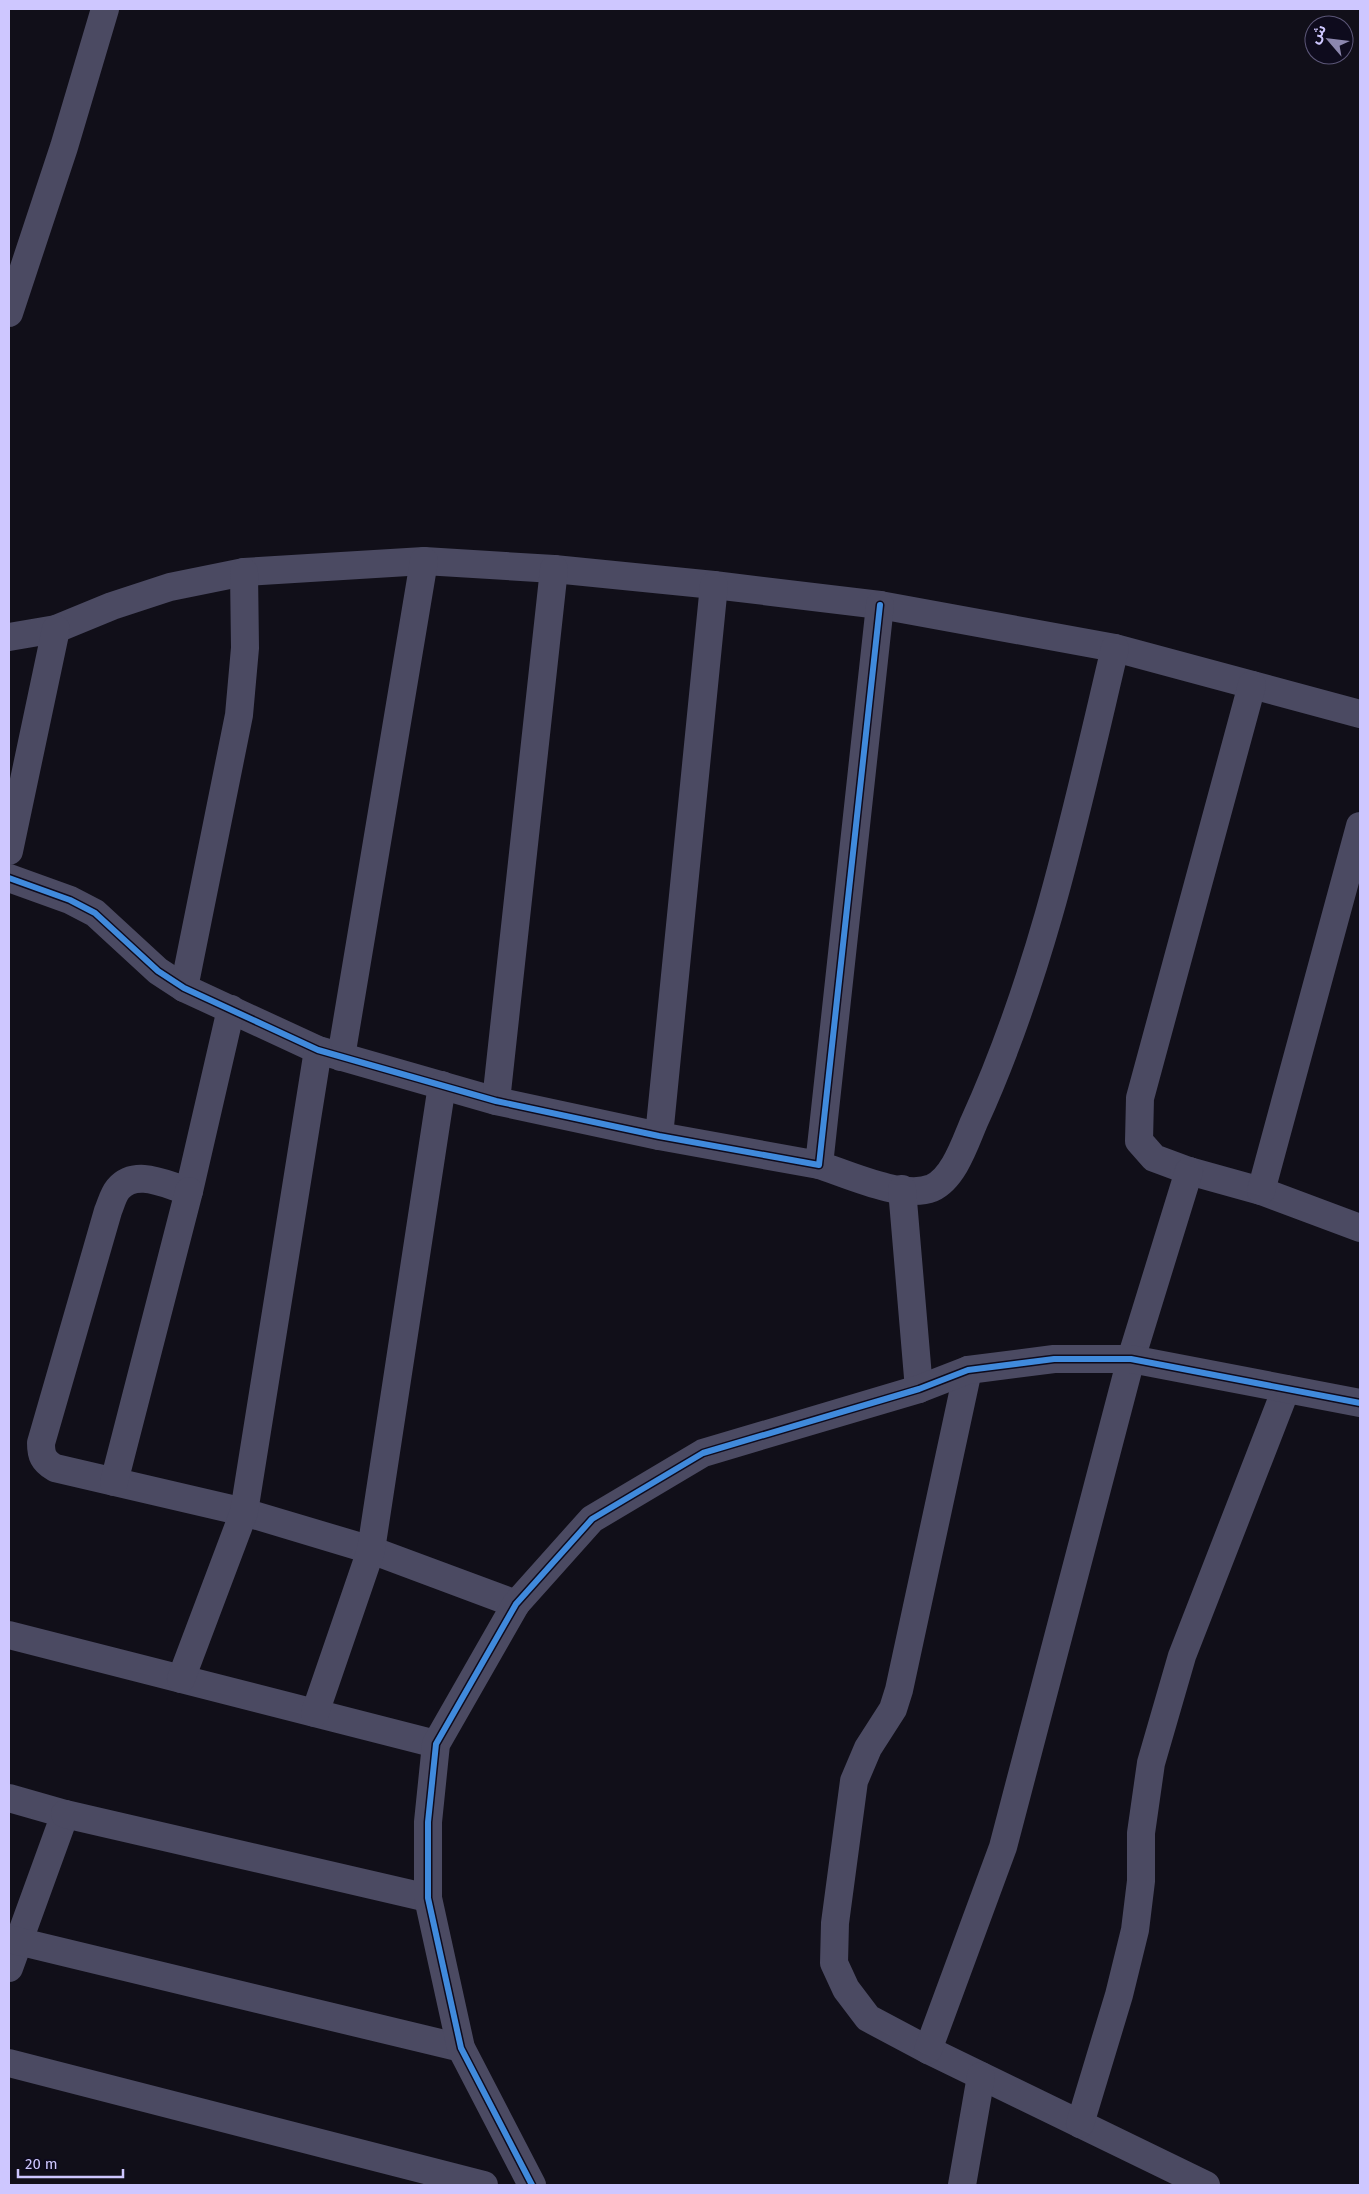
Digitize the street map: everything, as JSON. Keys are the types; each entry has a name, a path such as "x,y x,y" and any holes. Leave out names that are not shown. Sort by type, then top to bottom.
{"street":[{"path":"9,313 64,147 105,9"},
{"path":"181,1679 244,1512 424,561"},
{"path":"9,637 56,630 112,606 170,586 244,572 424,561 554,569 714,585 880,605 1115,648 1360,714"},
{"path":"496,1101 554,569"},
{"path":"184,988 239,715 245,648 244,572"},
{"path":"659,1136 714,585"},
{"path":"819,1165 880,605"},
{"path":"9,851 56,630"},
{"path":"9,878 70,900 95,913 158,970 184,988 330,1054 496,1101 659,1136 819,1165 884,1186 914,1192 933,1187 948,1175 961,1152 987,1094 1020,1006 1056,892 1115,648"},
{"path":"1252,685 1140,1098 1139,1141 1154,1158 1261,1191 1360,1228"},
{"path":"1261,1191 1360,826"},
{"path":"114,1482 188,1191 231,1009"},
{"path":"315,1713 371,1550 442,1085"},
{"path":"928,2050 1003,1848 1131,1359 1189,1170"},
{"path":"188,1191 143,1178 128,1180 117,1190 108,1211 41,1442 41,1454 46,1463 54,1468 244,1512 371,1550 516,1604"},
{"path":"902,1189 919,1389"},
{"path":"532,2185 461,2048 428,1898 428,1822 436,1744 516,1604 592,1519 703,1453 919,1389 968,1370 1054,1359 1131,1359 1360,1403"},
{"path":"968,1370 899,1690 893,1709 868,1748 854,1781 835,1923 834,1963 846,1989 868,2018 928,2050 1199,2184"},
{"path":"1080,2124 1119,1995 1136,1930 1141,1881 1142,1833 1156,1745 1182,1656 1286,1389"},
{"path":"9,1635 436,1744"},
{"path":"9,1798 65,1814 428,1898"},
{"path":"9,1968 14,1940 65,1814"},
{"path":"14,1940 461,2048"},
{"path":"9,2063 484,2185"},
{"path":"962,2185 981,2076"}],"cycle path":[{"path":"9,878 70,900 95,913 158,971 184,988 318,1050 496,1101 659,1136 819,1165 880,605"},
{"path":"532,2185 461,2048 428,1898 428,1822 436,1744 516,1604 592,1519 703,1453 919,1389 968,1370 1054,1359 1131,1359 1360,1403"}]}
